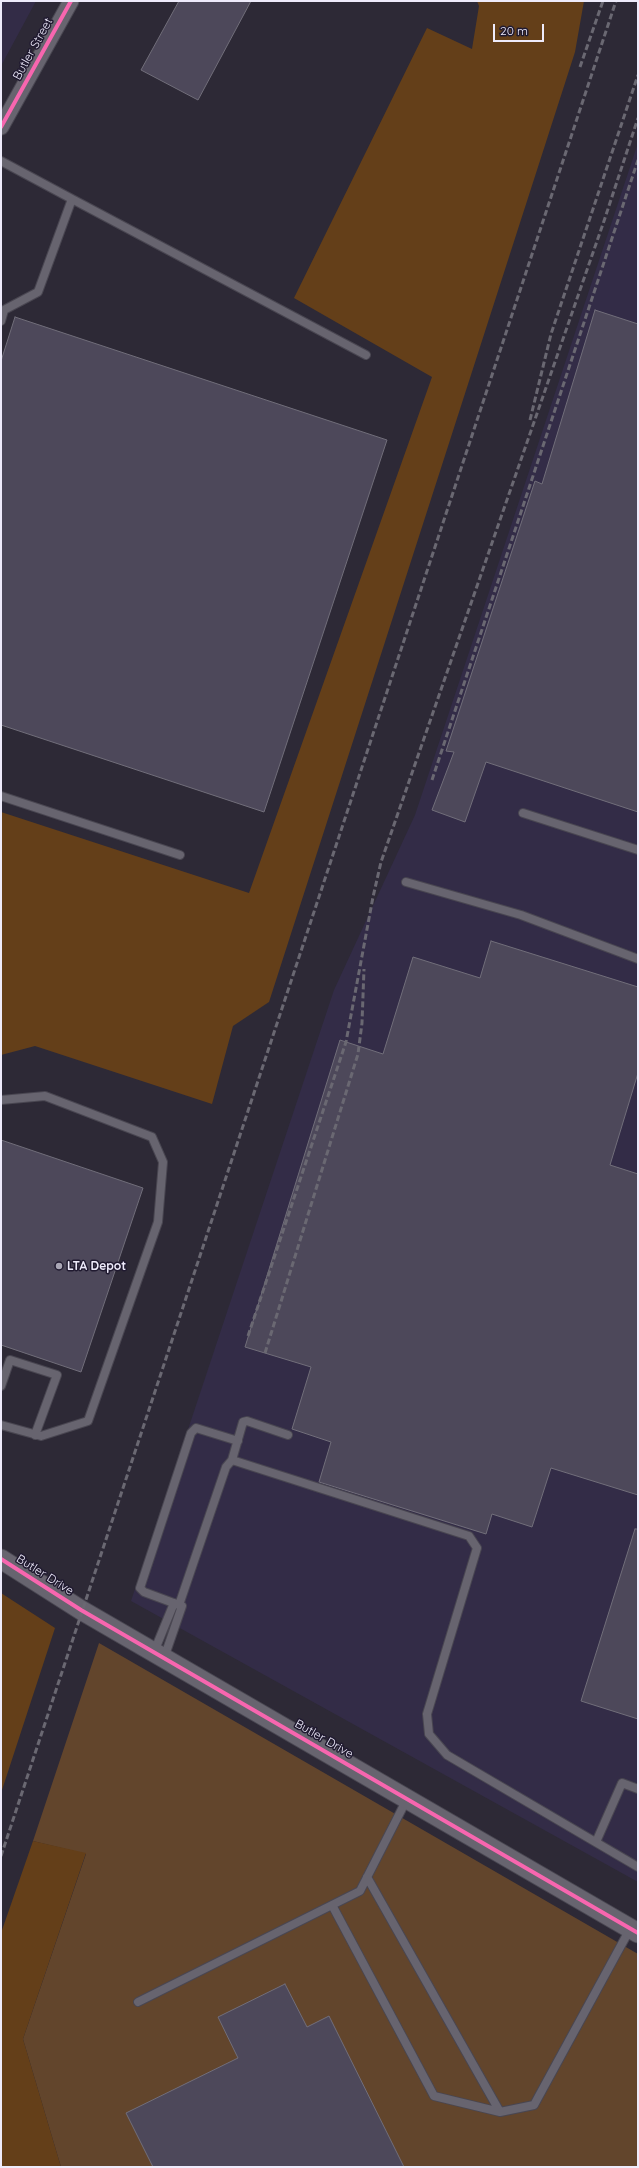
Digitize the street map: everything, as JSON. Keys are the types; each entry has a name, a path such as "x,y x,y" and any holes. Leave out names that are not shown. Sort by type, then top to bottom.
{"street":[{"name":"Butler Street","path":"1,127 71,1"},
{"name":"Butler Drive","path":"1,1559 82,1610 634,1931"}],"lane":[{"path":"1,161 366,355"},
{"path":"1,321 4,310 38,292 72,199"},
{"path":"1,796 180,855"},
{"path":"523,813 638,850"},
{"path":"406,882 521,915 638,958"},
{"path":"1,1100 45,1096 152,1137 163,1162 158,1222 88,1421 41,1436 1,1424"},
{"path":"1,1386 10,1360 57,1374 35,1435"},
{"path":"159,1655 226,1467 232,1460 243,1422 247,1421 288,1435"},
{"path":"178,1604 144,1592 140,1588 191,1433 196,1428 238,1441"},
{"path":"232,1460 468,1536 477,1548 427,1714 429,1734 447,1755 638,1867"},
{"path":"159,1655 178,1604"},
{"path":"596,1842 622,1783 638,1788"},
{"path":"138,2002 360,1891 407,1799"},
{"path":"367,1876 500,2112"},
{"path":"332,1905 434,2096 500,2112 534,2105 634,1931"}],"shaded area":[{"path":"1,1 36,1 1,66"},
{"path":"477,1 584,1 575,52 269,1002 233,1026 212,1104 35,1046 1,1055 1,812 249,893 432,377 294,298 427,28 472,49 479,6"},
{"path":"638,143 638,1882 131,1601 334,990 415,815"},
{"path":"1,1593 55,1628 1,1793"},
{"path":"99,1643 638,1954 638,2167 61,2167 23,2039 86,1854 33,1841"},
{"path":"33,1841 86,1853 23,2039 61,2167 1,2167 1,1933"}],"building":[{"path":"179,1 251,1 198,100 141,70"},
{"path":"595,310 638,324 638,812 486,762 465,822 432,810 454,752 446,751 535,481 542,484"},
{"path":"15,317 387,440 264,812 1,725 1,361"},
{"path":"491,941 638,987 638,1073 610,1165 638,1174 638,1495 551,1468 532,1527 492,1514 486,1534 319,1482 331,1442 292,1429 311,1367 245,1347 340,1040 383,1054 413,957 480,978"},
{"name":"LTA Depot","path":"1,1140 143,1188 81,1372 1,1345"},
{"path":"635,1529 638,1529 638,1719 581,1701"},
{"path":"285,1984 307,2027 329,2016 404,2167 153,2167 126,2113 238,2058 218,2017"}],"railway":[{"path":"580,67 603,1"},
{"path":"1,1856 616,1"},
{"path":"530,420 551,334 638,75"},
{"path":"248,1336 346,1042 381,862 604,221 638,118"},
{"path":"432,780 638,160"},
{"path":"265,1353 358,1054 362,1023 364,969"}],"cycle path":[{"path":"1,127 71,1"},
{"path":"1,1559 81,1610 638,1933"}],"place":[{"name":"LTA Depot","path":"59,1266"}]}
